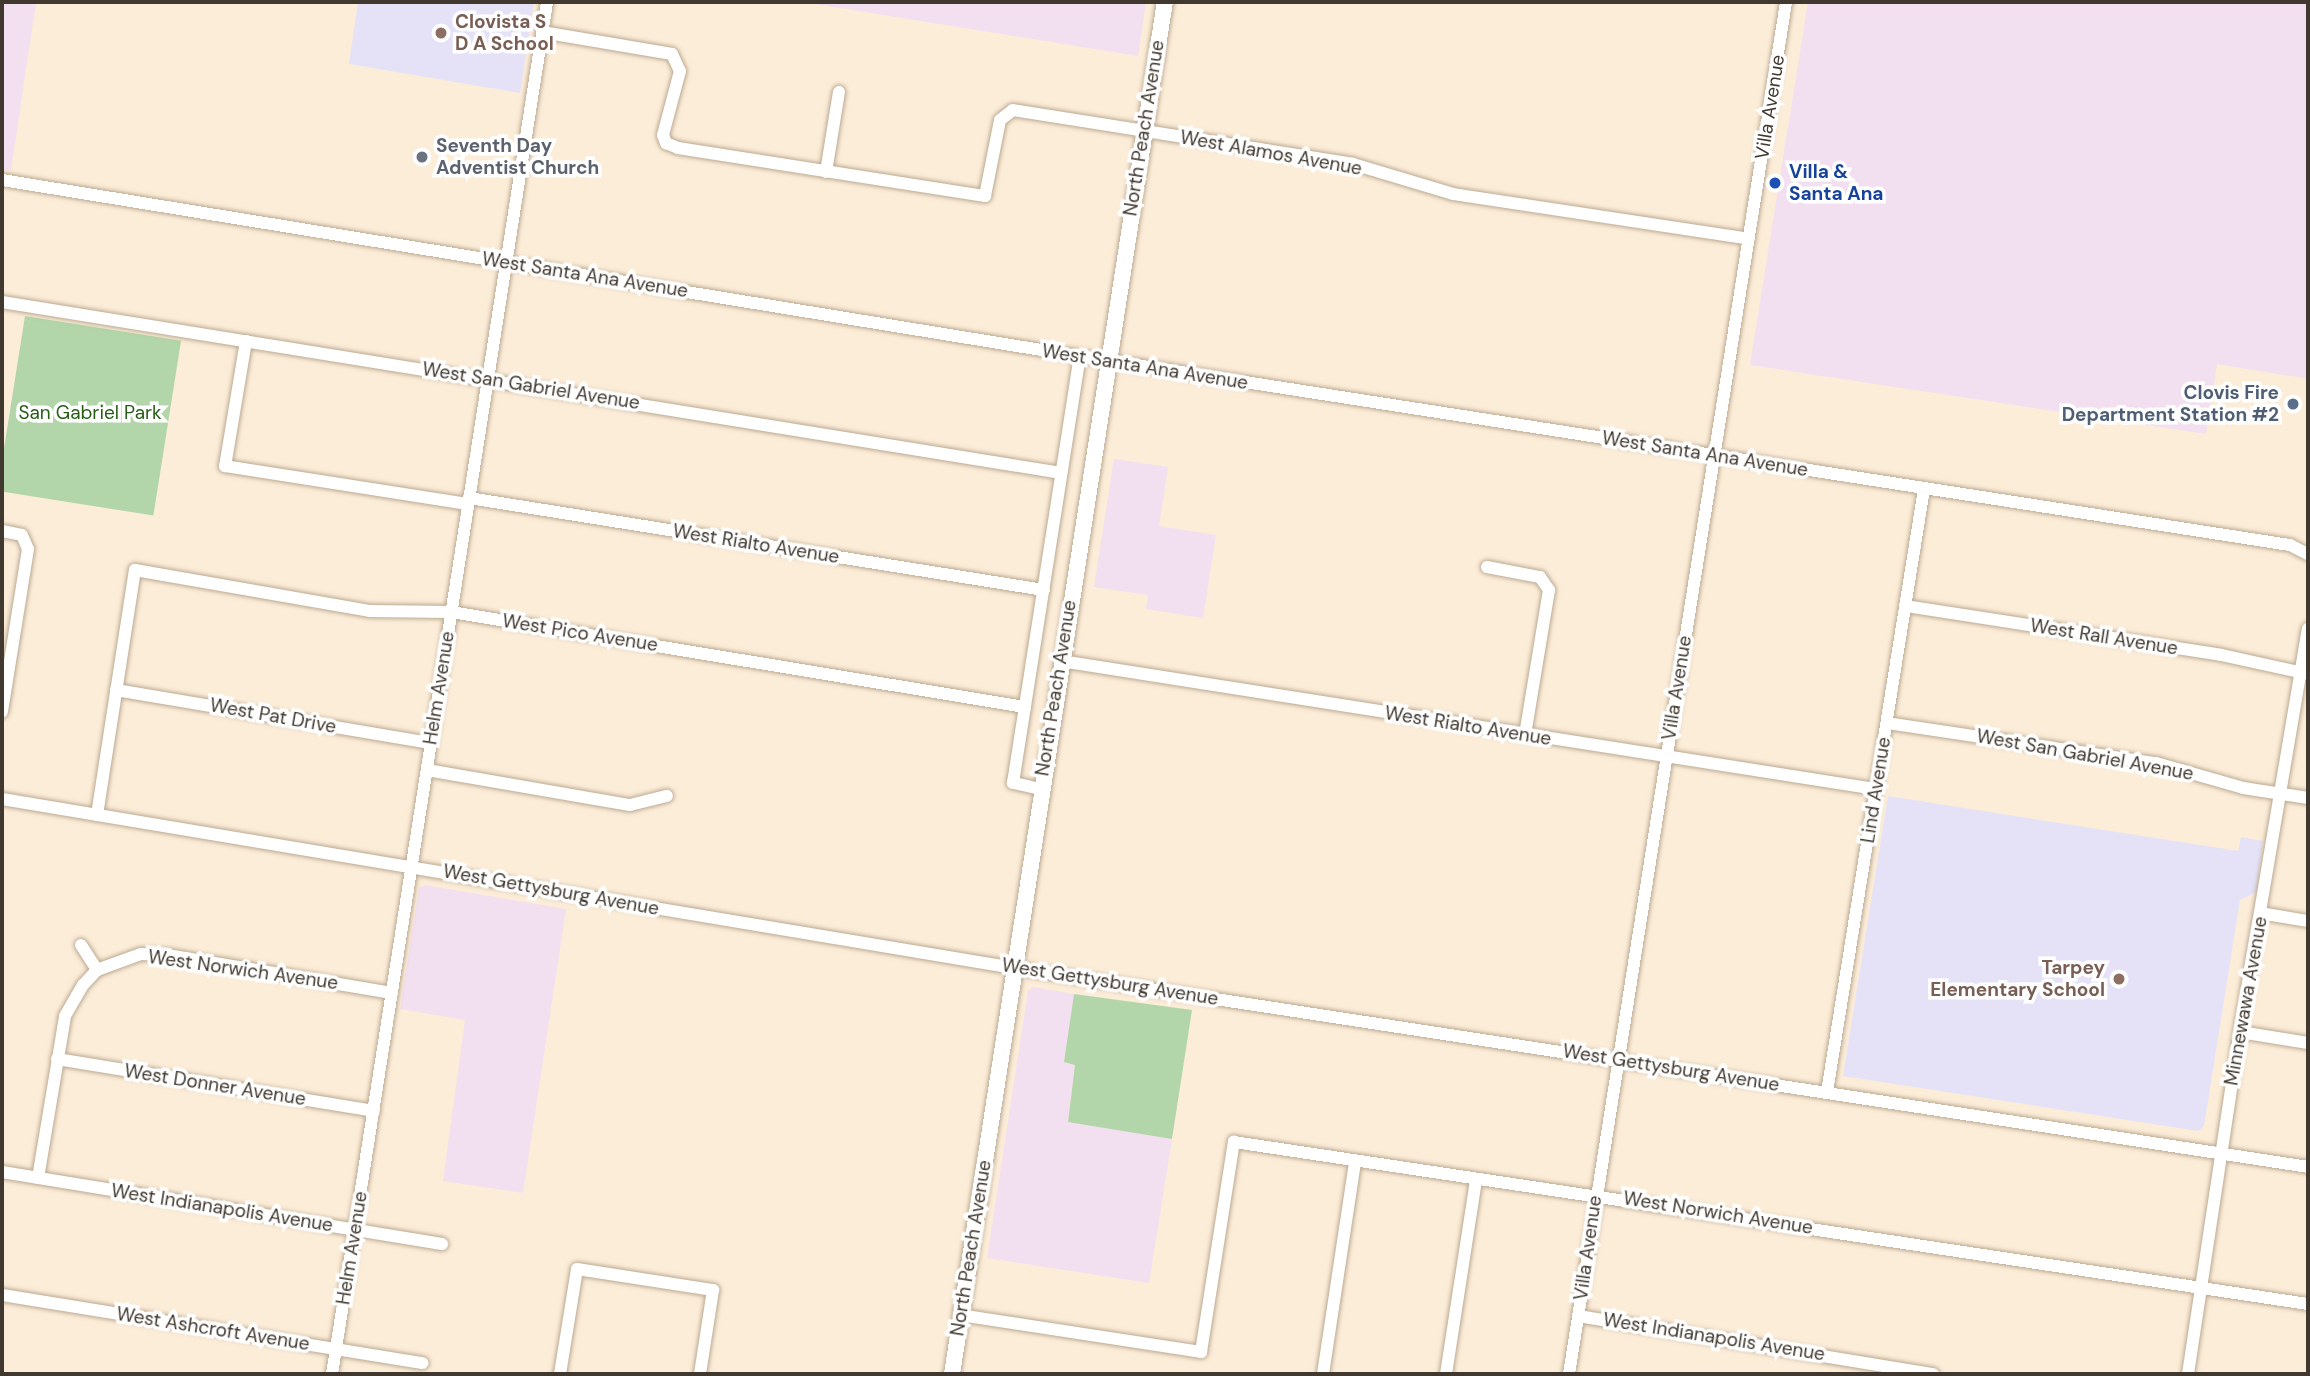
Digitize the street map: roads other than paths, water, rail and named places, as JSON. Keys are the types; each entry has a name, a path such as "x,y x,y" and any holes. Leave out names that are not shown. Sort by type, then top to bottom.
{"main road":[{"name":"North Peach Avenue","path":"952,1374 1106,361 1165,2"}],"street":[{"name":"Helm Avenue","path":"332,1374 504,262 547,2"},
{"name":"Villa Avenue","path":"1569,1374 1786,2"},
{"name":"West Alamos Avenue","path":"542,32 672,54 680,71 664,125 666,143 826,172 985,196 1005,112 1013,110 1353,164 1452,194 1749,239"},
{"path":"826,172 839,92"},
{"name":"West Santa Ana Avenue","path":"2,180 1106,361 2290,545 2308,554"},
{"name":"West San Gabriel Avenue","path":"2,302 1060,473"},
{"name":"West Rialto Avenue","path":"246,341 225,466 1044,590"},
{"path":"1040,789 1013,783 1080,356"},
{"name":"Lind Avenue","path":"1827,1092 1924,489"},
{"path":"2,531 22,535 28,549 2,712"},
{"name":"West Santa Ana Avenue","path":"2290,545 2308,541"},
{"path":"1487,567 1540,577 1549,590 1525,735"},
{"name":"West Pico Avenue","path":"116,690 135,570 370,611 451,612 1026,707"},
{"name":"West Rall Avenue","path":"1906,606 2221,654 2305,674"},
{"name":"Minnewawa Avenue","path":"2188,1374 2239,1032 2305,674 2308,629"},
{"name":"West Rialto Avenue","path":"1061,661 1876,789"},
{"path":"97,815 116,690"},
{"name":"West Pat Drive","path":"116,690 431,743"},
{"name":"West San Gabriel Avenue","path":"1887,723 2156,763 2308,799"},
{"path":"427,770 630,805 667,796"},
{"name":"West Gettysburg Avenue","path":"2,799 1014,968 2308,1167"},
{"path":"2260,913 2308,921"},
{"path":"38,1178 65,1016 83,985 97,970 81,945"},
{"name":"West Norwich Avenue","path":"97,970 141,954 167,955 392,993"},
{"path":"2239,1032 2308,1043"},
{"name":"West Donner Avenue","path":"57,1059 374,1111"},
{"name":"West Norwich Avenue","path":"960,1315 1201,1352 1234,1142 1476,1181 1596,1194 2308,1304"},
{"path":"1323,1374 1356,1161"},
{"name":"West Indianapolis Avenue","path":"2,1172 442,1244"},
{"path":"1446,1374 1476,1181"},
{"path":"560,1374 577,1269 713,1290 700,1374"},
{"name":"West Ashcroft Avenue","path":"2,1294 424,1363"},
{"name":"West Indianapolis Avenue","path":"1578,1316 1933,1374"}],"place":[{"name":"Clovista S D A School","path":"441,33"},
{"name":"Seventh Day Adventist Church","path":"422,157"},
{"name":"Villa & Santa Ana","path":"1775,183"},
{"name":"Clovis Fire Department Station #2","path":"2293,404"},
{"name":"Tarpey Elementary School","path":"2119,979"}],"park label":[{"name":"San Gabriel Park","path":"90,413"}]}
